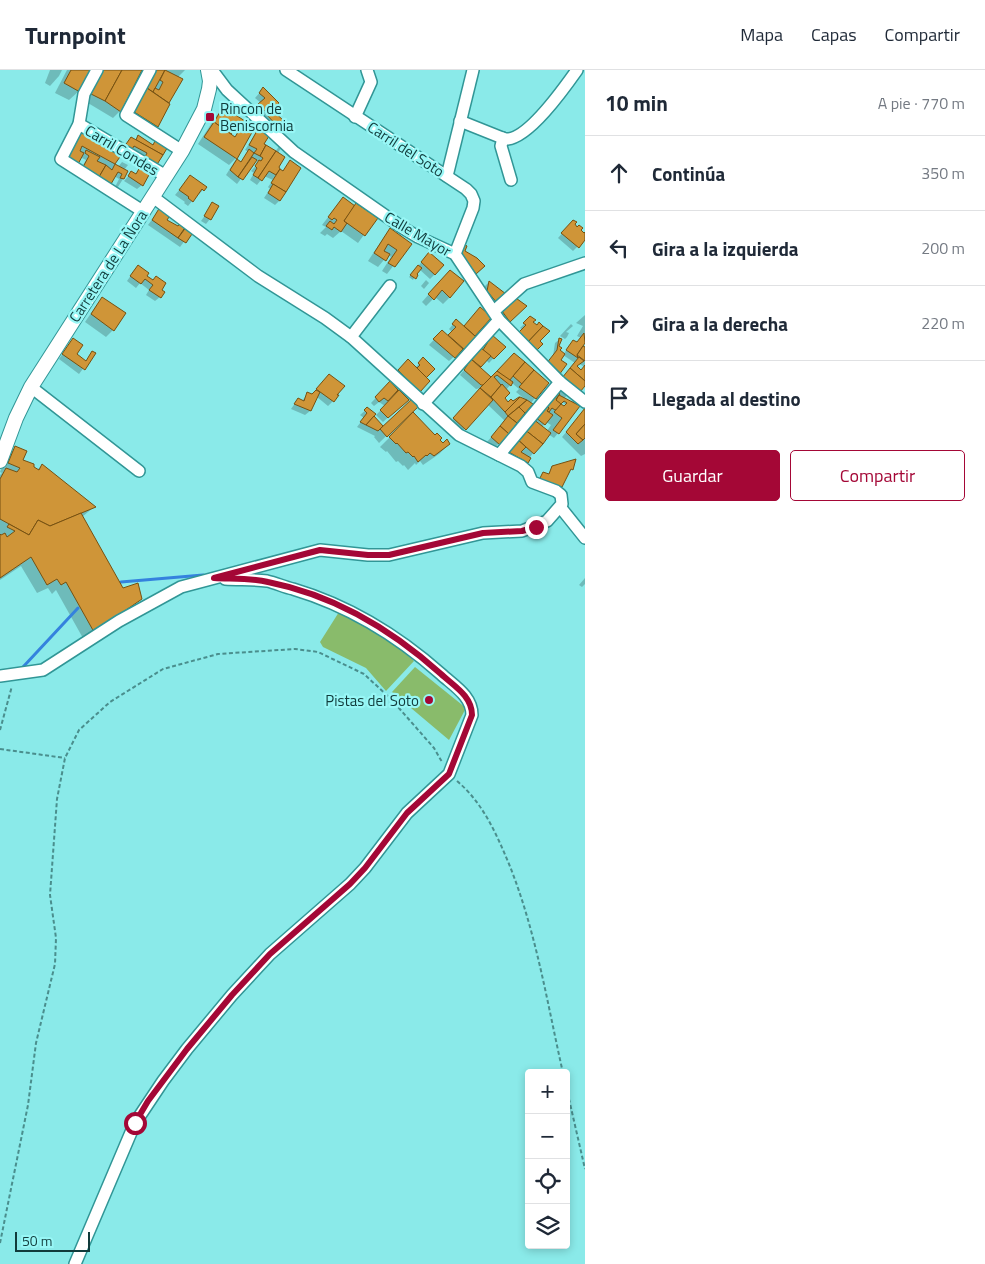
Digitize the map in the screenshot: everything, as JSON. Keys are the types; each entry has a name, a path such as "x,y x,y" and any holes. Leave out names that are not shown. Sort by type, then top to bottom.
{"main road":[{"name":"Carretera de La Ñora","path":"0,461 16,418 31,387 182,151 204,109 210,81 208,70"}],"street":[{"path":"97,70 84,94 78,124 61,159 144,212"},
{"path":"150,70 126,116 182,151"},
{"name":"Calle Mayor","path":"212,70 227,90 300,157 418,237 455,254 496,316 560,382 584,399"},
{"name":"Carril del Soto","path":"286,70 447,176 471,194 474,201 473,208 455,254"},
{"path":"355,117 371,82 367,70"},
{"path":"447,176 473,70"},
{"path":"460,121 503,138 511,139 523,132 557,100 577,70"},
{"path":"204,109 217,92 222,89 227,90"},
{"name":"Carril Condes","path":"78,124 166,176"},
{"path":"503,138 501,146 511,180"},
{"path":"0,676 43,670 120,621 181,587 320,550 368,555 389,555 483,533 522,531 547,521 561,508 561,495 532,482 525,468 459,435 351,337 325,318 258,276 153,197"},
{"path":"423,404 524,284 585,263"},
{"path":"351,337 390,286"},
{"path":"499,455 560,382"},
{"path":"31,387 140,471"},
{"path":"561,508 585,538"},
{"path":"75,1264 135,1123 148,1101 187,1049 232,995 270,954 350,884 365,868 407,813 449,774 472,715 472,706 465,696 416,652 385,630 348,609 267,581 214,578"}],"path":[{"path":"0,1243 28,1105 36,1043 55,964 56,938 50,895 57,799 65,758 79,730 110,702 164,669 218,654 296,649 318,652 364,674 391,699 434,748 449,774 471,793 496,831 522,896 537,951 562,1069"},
{"path":"0,730 15,674"},
{"path":"0,749 65,758"},
{"path":"570,1103 585,1169"}],"green space":[{"path":"339,612 379,634 414,661 386,691 366,668 323,647 320,642"},
{"name":"Pistas del Soto","path":"415,667 466,708 449,740 392,692"}],"building":[{"path":"71,70 91,70 80,92 64,83"},
{"path":"101,70 122,70 105,101 89,93"},
{"path":"122,70 142,70 121,112 105,101"},
{"path":"153,70 165,70 153,92 144,86"},
{"path":"165,70 183,79 169,103 153,92 155,88 159,90 163,82 160,80"},
{"path":"144,86 170,104 158,127 131,110"},
{"path":"263,87 279,103 268,114 258,104 265,98 259,93"},
{"path":"223,107 245,121 238,133 233,130 231,134 214,122"},
{"path":"272,110 283,120 277,126 267,115"},
{"path":"245,121 255,127 237,159 204,137 214,122 235,137"},
{"path":"258,129 269,136 260,156 254,153 257,149 249,145"},
{"path":"80,130 122,154 115,164 82,146 80,151 84,153 78,164 66,157"},
{"path":"138,135 153,145 157,137 169,145 163,155 136,140"},
{"path":"131,137 163,155 156,166 144,159 147,153 134,146 131,151 124,147"},
{"path":"266,145 276,151 258,178 253,175 257,168 255,166 263,158 260,156"},
{"path":"249,149 254,153 238,177 230,170 237,159 241,162"},
{"path":"86,150 100,157 97,161 106,165 99,177 83,167 89,156 85,153"},
{"path":"276,151 285,157 279,167 280,169 276,175 269,171 262,181 258,178"},
{"path":"252,157 257,160 243,180 238,177"},
{"path":"290,160 301,168 286,192 271,183 280,169 283,171"},
{"path":"115,164 128,171 124,179 120,178 122,174 118,172 111,184 99,177 106,165 112,170"},
{"path":"140,167 150,173 143,186 128,176 131,171 136,174"},
{"path":"190,175 207,187 204,191 202,189 193,202 179,190"},
{"path":"273,184 286,192 280,201 268,193"},
{"path":"343,197 355,206 344,221 347,223 341,232 334,227 332,230 326,226 330,221 334,224 337,220 334,218 332,220 328,217"},
{"path":"212,202 219,206 211,220 204,216"},
{"path":"356,203 378,218 365,236 344,221"},
{"path":"160,207 171,214 167,220 178,226 181,222 186,226 178,238 152,220"},
{"path":"573,220 577,222 575,224 577,227 579,225 583,228 581,230 585,232 585,240 579,248 561,233"},
{"path":"187,226 194,231 186,243 178,238"},
{"path":"390,228 412,244 395,267 388,263 397,250 388,244 384,251 390,254 386,261 374,253"},
{"path":"464,244 467,246 465,251 477,258 485,266 476,274 462,254"},
{"path":"429,252 444,265 435,275 421,262"},
{"path":"138,265 149,273 147,276 153,280 156,276 166,283 162,290 165,292 161,298 149,290 153,285 145,279 141,284 130,276"},
{"path":"418,265 422,268 417,274 416,279 410,275"},
{"path":"450,270 464,281 450,298 442,290 434,300 428,294"},
{"path":"489,281 506,294 498,304 487,291"},
{"path":"513,296 527,306 510,322 502,311"},
{"path":"102,297 126,313 114,331 91,314"},
{"path":"480,307 492,317 475,336 464,326"},
{"path":"530,316 536,320 533,322 537,325 539,322 543,326 526,344 517,334 526,325 523,323"},
{"path":"456,319 476,337 465,350 448,335 456,327 452,324"},
{"path":"543,326 550,331 540,341 543,344 534,353 526,344"},
{"path":"442,330 463,349 455,358 433,339"},
{"path":"584,333 585,343 577,355 578,358 566,350 573,340 577,342"},
{"path":"492,335 506,347 494,359 483,350"},
{"path":"73,338 83,345 77,354 86,361 92,351 96,353 85,370 62,354"},
{"path":"559,338 562,339 559,346 562,348 560,350 565,354 561,360 567,364 559,375 546,364 557,350"},
{"path":"583,346 585,347 585,361 577,355"},
{"path":"481,348 491,356 481,367 471,359"},
{"path":"514,353 525,362 509,381 497,371"},
{"path":"423,357 435,369 426,378 417,368 420,365 418,363"},
{"path":"579,357 584,361 577,366 581,370 585,365 585,381 570,368"},
{"path":"408,359 430,381 420,392 398,370"},
{"path":"471,359 491,377 483,385 464,370"},
{"path":"525,362 534,370 522,384 513,376"},
{"path":"570,368 585,381 585,386 580,392 562,378"},
{"path":"534,370 549,383 536,399 519,387"},
{"path":"497,371 513,382 511,386 497,375 494,377 501,385 491,397 480,388"},
{"path":"329,374 345,386 334,402 316,389"},
{"path":"390,381 398,390 388,401 384,398 379,402 375,397"},
{"path":"502,384 510,393 505,398 508,402 511,399 513,401 520,397 505,412 491,397"},
{"path":"480,388 493,400 466,430 453,418"},
{"path":"316,390 320,392 311,411 294,404 298,398 304,401 307,392 312,394"},
{"path":"399,390 409,400 388,418 380,410"},
{"path":"556,390 560,394 556,399 561,404 558,409 552,408 549,412 547,411 549,408 545,404"},
{"path":"559,395 580,406 559,434 553,430 562,418 554,412 561,404 556,400"},
{"path":"520,397 527,400 508,416 505,412"},
{"path":"413,398 420,405 387,437 380,429"},
{"path":"527,400 533,404 525,413 519,407"},
{"path":"545,404 549,408 547,411 553,415 545,425 535,417"},
{"path":"367,407 376,414 366,425 360,422 367,413 364,410"},
{"path":"519,407 525,413 517,423 508,416"},
{"path":"585,408 585,424 576,434 583,440 578,444 566,432"},
{"path":"413,412 435,435 437,433 442,438 440,440 443,443 447,439 450,444 434,456 430,453 418,462 414,456 408,452 406,453 389,437"},
{"path":"374,416 383,426 378,431 366,425"},
{"path":"508,416 517,423 509,434 500,426"},
{"path":"533,419 551,433 543,444 524,429"},
{"path":"585,424 585,438 583,440 576,434"},
{"path":"500,426 509,434 500,445 491,437"},
{"path":"524,429 543,444 534,454 517,439"},
{"path":"517,439 526,447 521,452 531,458 528,463 507,451"},
{"path":"15,446 27,451 23,460 34,464 34,467 39,470 42,464 96,507 50,526 38,520 29,535 0,519 0,479 6,468 17,472 20,468 8,463"},
{"path":"576,459 573,470 571,469 562,487 539,480 543,472 549,474 552,466"},
{"path":"81,513 123,588 138,583 142,599 94,632 66,582 61,585 57,579 47,585 31,557 0,578 0,534 5,533 7,537 15,531 7,527 9,524 29,535 38,520 50,526"}],"waterway":[{"path":"121,582 203,575"},
{"path":"23,667 78,608"}],"place":[{"name":"Rincon de Beniscornia","path":"210,117"},
{"name":"Pistas del Soto","path":"429,700"}],"route":[{"path":"135,1123 163,1080 232,995 270,954 350,884 365,868 407,813 449,774 472,715 472,706 465,696 416,652 385,630 348,609 267,581 214,578 320,550 368,555 389,555 483,533 522,531 536,527"}]}
